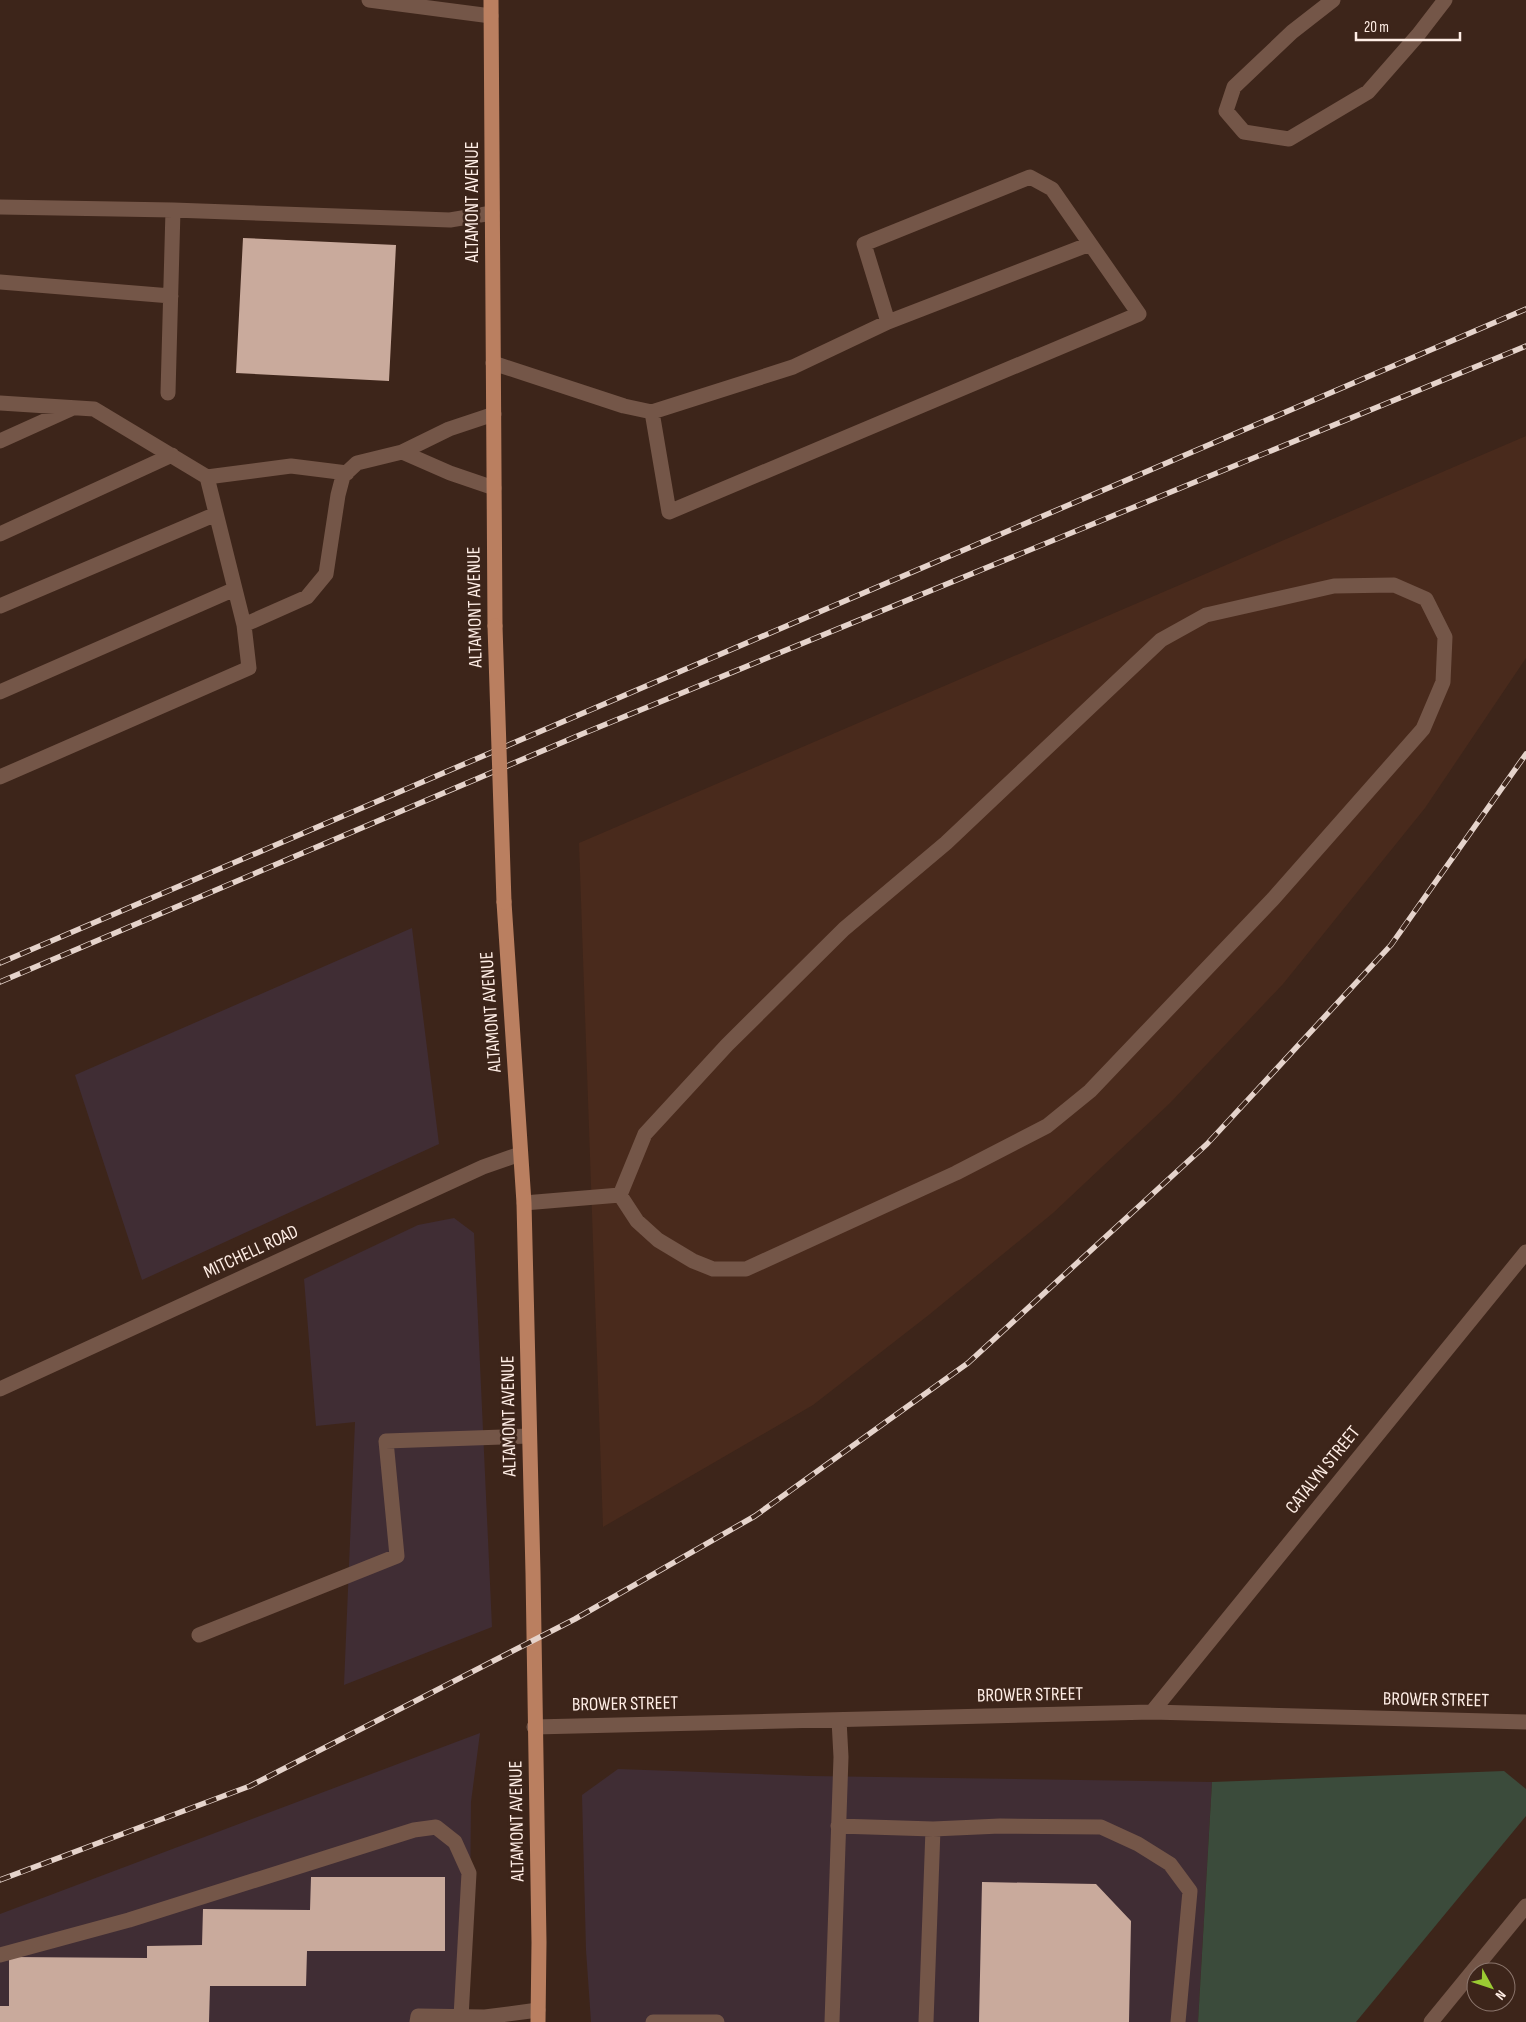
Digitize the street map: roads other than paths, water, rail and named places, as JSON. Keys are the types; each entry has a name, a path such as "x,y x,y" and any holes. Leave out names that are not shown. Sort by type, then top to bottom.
{"main road":[{"name":"ALTAMONT AVENUE","path":"491,0 495,626 504,902 524,1203 539,1942 538,2016"}],"street":[{"path":"369,0 491,16"},
{"path":"1333,0 1292,32 1234,87 1226,111 1244,132 1289,139 1368,92 1418,35 1445,0"},
{"path":"652,412 669,512 1138,314 1052,189 1030,177 864,244 888,322"},
{"path":"0,206 450,220 492,213"},
{"path":"168,393 173,210"},
{"path":"493,363 624,406 652,412 793,367 888,322 1090,244"},
{"path":"0,282 171,296"},
{"path":"0,403 94,409 207,476 291,466 347,472"},
{"path":"0,441 74,408"},
{"path":"244,625 307,596 326,574 338,495 343,476 357,462 402,452 450,430 494,414"},
{"path":"402,452 494,488"},
{"path":"0,534 172,455"},
{"path":"0,777 249,668 244,625 207,476"},
{"path":"0,606 216,514"},
{"path":"1394,585 1426,599 1445,637 1444,682 1423,729 1273,899 1090,1091 1047,1126 956,1173 746,1269 713,1269 693,1261 658,1240 637,1222 620,1195 644,1134 726,1045 844,929 946,843 1161,640 1206,615 1334,586 1394,585"},
{"path":"0,692 235,589"},
{"name":"MITCHELL ROAD","path":"0,1389 483,1167 520,1154"},
{"path":"524,1203 620,1195"},
{"name":"CATALYN STREET","path":"1152,1712 1526,1252"},
{"path":"199,1635 397,1556 386,1441 529,1436"},
{"name":"BROWER STREET","path":"534,1727 1152,1712 1526,1722"},
{"path":"832,2022 841,1757 839,1720"},
{"path":"838,1826 932,1829 1000,1826 1101,1827 1138,1844 1170,1864 1190,1891 1178,2022"},
{"path":"0,1955 129,1920 414,1830 436,1827 455,1842 469,1873 461,2017"},
{"path":"926,2022 932,1829"},
{"path":"1431,2022 1526,1906"},
{"path":"417,2022 418,2016 538,2016"},
{"path":"653,2022 717,2022"}],"railway":[{"path":"0,963 1526,309"},
{"path":"0,982 582,734 1526,346"},
{"path":"0,1880 250,1786 575,1619 755,1516 968,1363 1207,1144 1391,945 1526,754"}]}
